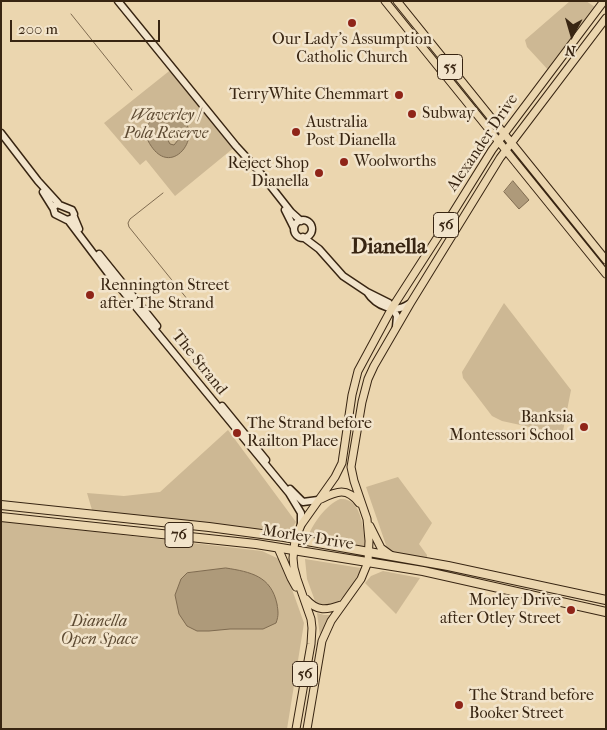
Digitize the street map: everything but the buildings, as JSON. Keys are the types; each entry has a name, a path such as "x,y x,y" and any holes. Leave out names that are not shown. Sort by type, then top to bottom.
{"highway":[{"name":"Morley Drive","path":"1,505 209,527 295,540 448,566 606,600"},
{"name":"Morley Drive","path":"1,517 144,531 294,550 431,573 606,612"}],"main road":[{"name":"55","path":"385,1 606,274"},
{"name":"55","path":"396,1 606,260"},
{"name":"Alexander Drive","path":"296,729 312,636 311,619 294,568 295,540 301,525 335,477 342,462 352,395 358,371 392,308 498,141 604,1"},
{"name":"Alexander Drive","path":"307,729 322,641 331,621 361,579 370,553 367,519 351,472 351,461 368,379 396,327 506,150 606,18"},
{"name":"56","path":"318,500 343,492 351,494 364,511"},
{"path":"367,519 381,548 392,556"},
{"name":"56","path":"278,548 293,583 312,606 326,609 342,605"}],"street":[{"path":"118,1 279,200 295,217 305,220 310,224 319,249"},
{"path":"1,133 55,206 55,214 71,219 72,210 55,206 1,140"},
{"path":"279,200 288,213 296,234 319,249 343,276 367,292 389,303 397,316 396,327"},
{"name":"The Strand","path":"71,219 279,476 301,501 318,500"},
{"name":"The Strand","path":"71,219 108,273 288,493 301,513 301,525"},
{"path":"294,228 297,222 301,220"},
{"path":"303,237 311,231"},
{"path":"392,308 401,309 410,304"}],"green space":[{"path":"570,1 586,1 598,9 550,72 527,47 525,40"},
{"name":"Waverley / Pola Reserve","path":"173,68 236,146 175,196 146,160 140,165 104,123"},
{"path":"504,303 571,390 563,431 548,431 502,421 492,416 463,378 462,372"},
{"path":"228,430 296,522 289,533 92,510 87,493 124,496 160,492"},
{"path":"398,477 432,523 419,544 427,555 427,559 395,554 387,548 366,487"},
{"path":"340,499 353,503 357,509 364,532 365,547 308,537 321,515"},
{"name":"Dianella Open Space","path":"1,521 262,551 279,559 284,567 304,623 287,729 1,729"},
{"path":"305,559 361,568 343,597 327,608 317,604 315,601 307,579"},
{"path":"383,571 420,578 396,614 365,583 371,576"},
{"path":"317,613 333,615 320,636"}],"shaded area":[{"path":"163,114 180,117 188,126 189,137 185,148 177,155 166,157 155,151 145,134 151,121","holes":["171,132 178,140 174,145 170,144 165,135"]},
{"path":"513,181 529,200 519,209 504,192"},
{"path":"226,568 244,571 265,581 270,587 277,604 278,615 276,623 263,629 209,631 197,631 187,626 179,614 175,595 181,579 187,573"}],"waterway":[{"path":"71,14 132,90"},
{"path":"163,193 130,219 128,223 129,227 188,300"}],"place":[{"name":"Our Lady's Assumption Catholic Church","path":"352,23"},
{"name":"TerryWhite Chemmart","path":"399,95"},
{"name":"Subway","path":"412,114"},
{"name":"Australia Post Dianella","path":"296,132"},
{"name":"Woolworths","path":"344,162"},
{"name":"Reject Shop Dianella","path":"319,173"},
{"name":"Rennington Street after The Strand","path":"90,295"},
{"name":"Banksia Montessori School","path":"584,427"},
{"name":"The Strand before Railton Place","path":"237,433"},
{"name":"Morley Drive after Otley Street","path":"571,610"},
{"name":"The Strand before Booker Street","path":"459,705"}],"district":[{"name":"Dianella","path":"389,248"}]}
